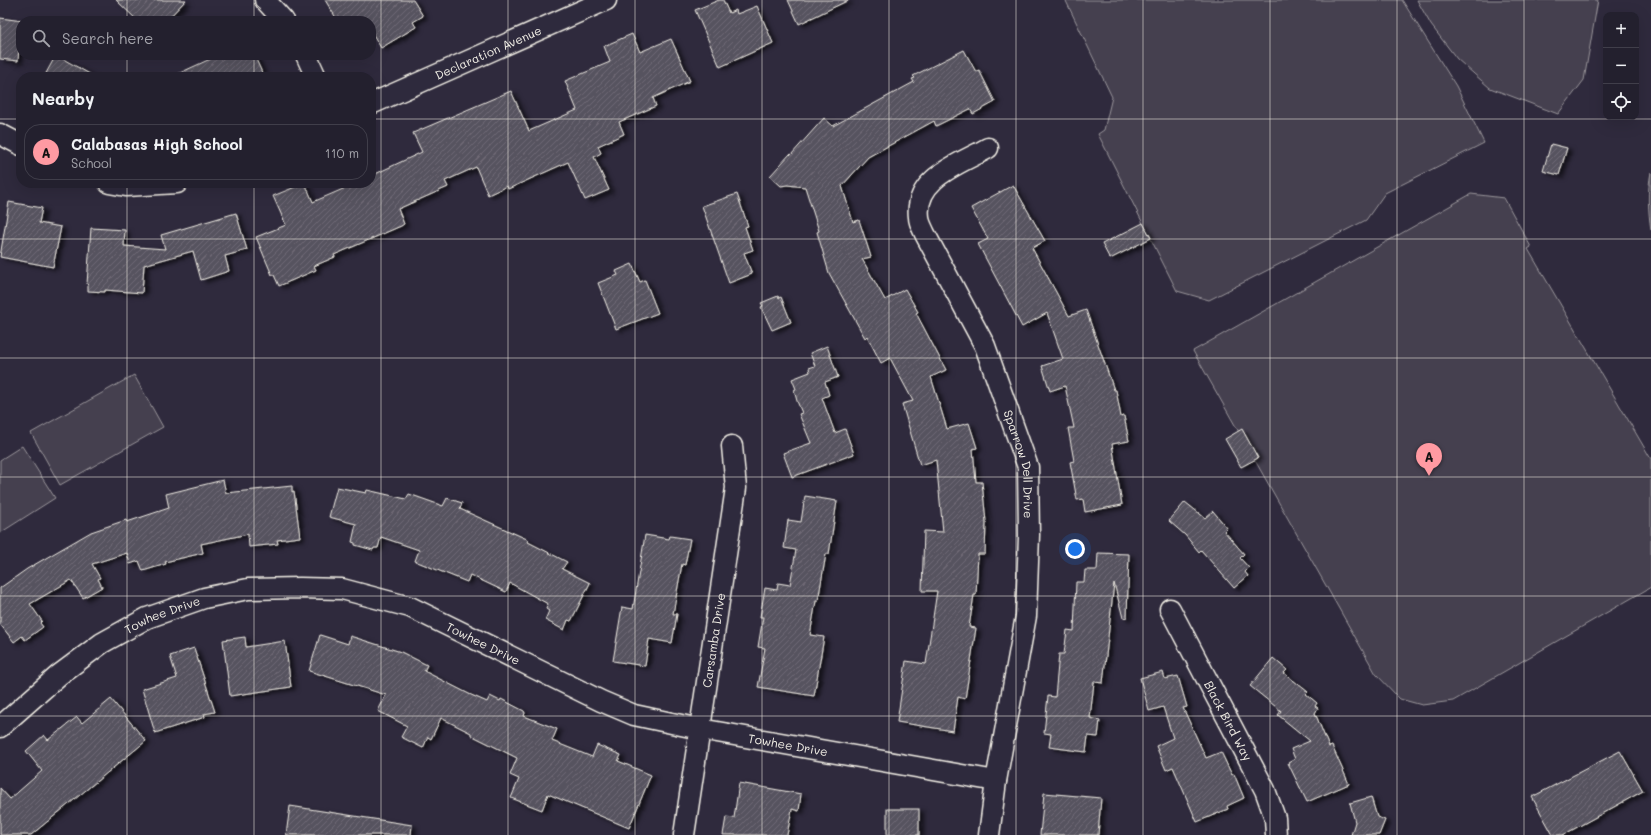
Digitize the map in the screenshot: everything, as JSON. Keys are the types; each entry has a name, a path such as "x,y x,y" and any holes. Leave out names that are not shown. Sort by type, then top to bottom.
{"street":[{"path":"265,0 279,16"},
{"name":"Declaration Avenue","path":"376,102 606,0"},
{"path":"308,60 314,72"},
{"path":"0,134 16,142"},
{"name":"Sparrow Dell Drive","path":"988,148 934,178 924,189 919,203 919,218 925,234 985,346 1028,466 1029,535 1026,616 996,782 989,835"},
{"name":"Carsamba Drive","path":"684,835 736,488 732,446"},
{"name":"Towhee Drive","path":"0,727 59,675 102,643 147,618 204,598 248,589 342,589 410,607 594,698 634,715 700,729 996,782"},
{"name":"Black Bird Way","path":"1170,609 1265,790 1275,818 1276,835"}],"shaded area":[{"path":"1402,0 1456,86 1484,143 1385,193 1366,220 1209,300 1177,291 1098,134 1104,130 1112,97 1066,1"},
{"path":"1417,0 1598,0 1584,80 1558,114 1490,88 1457,59 1431,25"},
{"path":"1651,172 1651,230 1648,201"},
{"path":"1471,194 1504,198 1531,247 1528,249 1651,459 1651,587 1453,701 1422,705 1400,699 1376,674 1193,351"},
{"path":"134,375 163,427 60,485 31,433"},
{"path":"22,446 55,498 0,533 0,460"}],"building":[{"path":"116,0 186,0 171,16 133,16"},
{"path":"325,0 413,0 423,16 413,22 416,27 381,48 376,40 376,16 335,16"},
{"path":"719,0 723,0 729,13 736,10 737,14 757,6 773,43 720,67 695,10"},
{"path":"788,0 849,0 799,24"},
{"path":"0,18 16,20 16,60 18,61 0,59"},
{"path":"632,34 640,52 671,39 690,81 653,98 656,106 619,122 624,134 598,146 601,153 594,157 609,190 585,200 568,162 508,189 507,186 488,195 476,167 445,181 448,187 398,209 404,224 401,226 334,255 335,257 314,266 316,270 279,286 274,275 272,275 256,237 286,225 273,196 293,188 307,188 313,202 345,188 376,188 376,174 422,152 413,133 511,91 529,131 577,110 565,81 610,62 604,46"},
{"path":"964,50 976,72 979,70 995,102 973,114 970,109 936,126 934,121 868,157 842,186 853,222 859,220 871,257 862,259 885,300 905,289 918,312 916,313 946,370 931,377 947,429 969,423 977,448 973,449 976,482 982,482 986,522 985,554 978,554 976,595 974,595 969,627 976,628 965,699 958,697 953,731 897,722 906,661 926,664 937,591 922,591 924,531 943,532 936,460 920,465 902,404 913,401 890,358 881,363 867,336 865,338 829,273 817,232 819,231 805,187 787,185 781,186 770,176 824,118 833,126 914,82 912,79 915,78 913,76"},
{"path":"53,60 65,60 86,72 47,72"},
{"path":"208,60 256,60 262,72 182,72"},
{"path":"1551,144 1567,148 1559,175 1543,171"},
{"path":"1013,185 1045,241 1032,248 1069,316 1086,310 1114,390 1116,390 1121,417 1124,416 1129,441 1112,444 1122,505 1085,512 1083,499 1077,500 1070,462 1074,461 1068,428 1074,428 1065,386 1050,391 1042,366 1063,359 1047,313 1022,327 978,244 988,239 971,208"},
{"path":"737,194 748,226 745,227 753,250 744,253 752,274 729,283 702,206"},
{"path":"9,202 42,208 39,223 61,227 53,267 0,257"},
{"path":"236,213 247,250 225,256 229,271 201,280 193,251 144,265 142,293 105,290 105,292 88,291 87,284 91,228 125,230 124,246 165,249 161,235"},
{"path":"1143,223 1151,238 1110,259 1102,244"},
{"path":"632,264 640,282 645,280 658,313 616,329 598,283 618,275 616,271"},
{"path":"778,296 779,298 781,297 791,322 772,330 761,307 763,306 761,303"},
{"path":"827,346 838,377 825,382 829,395 822,398 835,433 845,429 854,454 792,477 783,453 811,443 799,414 802,413 797,401 794,390 796,389 792,379 810,372 809,368 815,366 810,353"},
{"path":"1242,429 1258,458 1241,467 1225,439"},
{"path":"223,480 226,493 292,486 292,492 294,491 300,537 277,540 278,544 249,547 248,534 201,544 203,553 165,562 166,564 143,571 139,561 130,564 127,553 92,564 100,578 98,579 102,587 83,598 71,580 30,604 42,621 40,623 43,627 25,640 22,636 14,642 0,624 0,588 27,569 91,532 169,508 166,494"},
{"path":"337,487 366,493 367,490 406,499 409,494 443,506 447,498 462,503 460,509 529,540 528,542 567,562 562,569 590,583 571,621 568,620 564,630 545,620 549,611 546,609 548,604 510,583 506,592 470,575 467,582 415,561 419,550 381,537 378,548 374,548 373,550 355,545 355,543 352,542 356,524 329,517"},
{"path":"805,496 837,501 829,554 826,554 818,601 816,601 810,635 824,637 814,696 758,687 765,648 758,647 763,617 760,617 765,588 777,590 778,583 790,585 796,550 784,548 788,520 801,522"},
{"path":"1185,502 1205,518 1213,511 1227,528 1224,531 1244,554 1240,558 1249,568 1245,572 1248,576 1234,588 1201,550 1199,552 1185,535 1169,521"},
{"path":"645,535 669,539 670,536 690,539 685,565 682,564 673,614 677,614 672,643 649,639 645,666 613,661 622,607 633,609"},
{"path":"1098,553 1129,554 1127,617 1123,618 1114,583 1103,683 1094,682 1090,718 1100,720 1098,737 1088,736 1086,752 1049,747 1051,734 1044,733 1048,696 1055,697 1059,654 1064,654 1067,630 1074,631 1076,582 1084,582 1085,570 1097,570"},
{"path":"320,635 348,644 350,636 401,652 427,665 424,671 469,694 487,702 490,696 500,701 501,699 524,711 524,716 557,729 552,741 592,757 597,745 621,755 618,761 651,775 629,828 548,794 542,810 511,798 519,779 510,775 517,758 441,718 431,739 428,737 423,748 401,737 407,726 378,711 386,695 309,671"},
{"path":"245,637 246,647 285,641 291,687 230,696 223,640"},
{"path":"194,648 215,712 204,714 205,717 155,733 142,689 177,678 170,656"},
{"path":"1273,658 1287,670 1284,673 1308,692 1306,694 1317,703 1315,706 1318,708 1315,713 1329,747 1332,746 1349,784 1307,802 1288,763 1295,759 1291,749 1310,741 1278,715 1281,711 1250,686"},
{"path":"1163,672 1165,679 1178,676 1187,707 1183,708 1206,758 1221,752 1232,775 1234,774 1244,798 1227,806 1228,809 1197,822 1173,767 1166,770 1156,746 1173,738 1163,707 1149,711 1140,678"},
{"path":"111,699 146,741 31,835 0,835 0,788 10,799 42,771 26,751 44,735 48,740 77,717 82,723"},
{"path":"1620,751 1643,791 1563,835 1553,835 1532,797"},
{"path":"739,783 801,794 799,811 792,809 787,835 723,835 726,817 734,818"},
{"path":"1044,793 1101,798 1098,835 1040,835"},
{"path":"1371,797 1377,817 1385,820 1379,835 1351,835 1355,822 1350,803"},
{"path":"290,806 412,825 411,835 286,835"},
{"path":"887,809 919,809 919,835 887,835"}],"place":[{"name":"Calabasas High School","path":"1429,476"}]}
